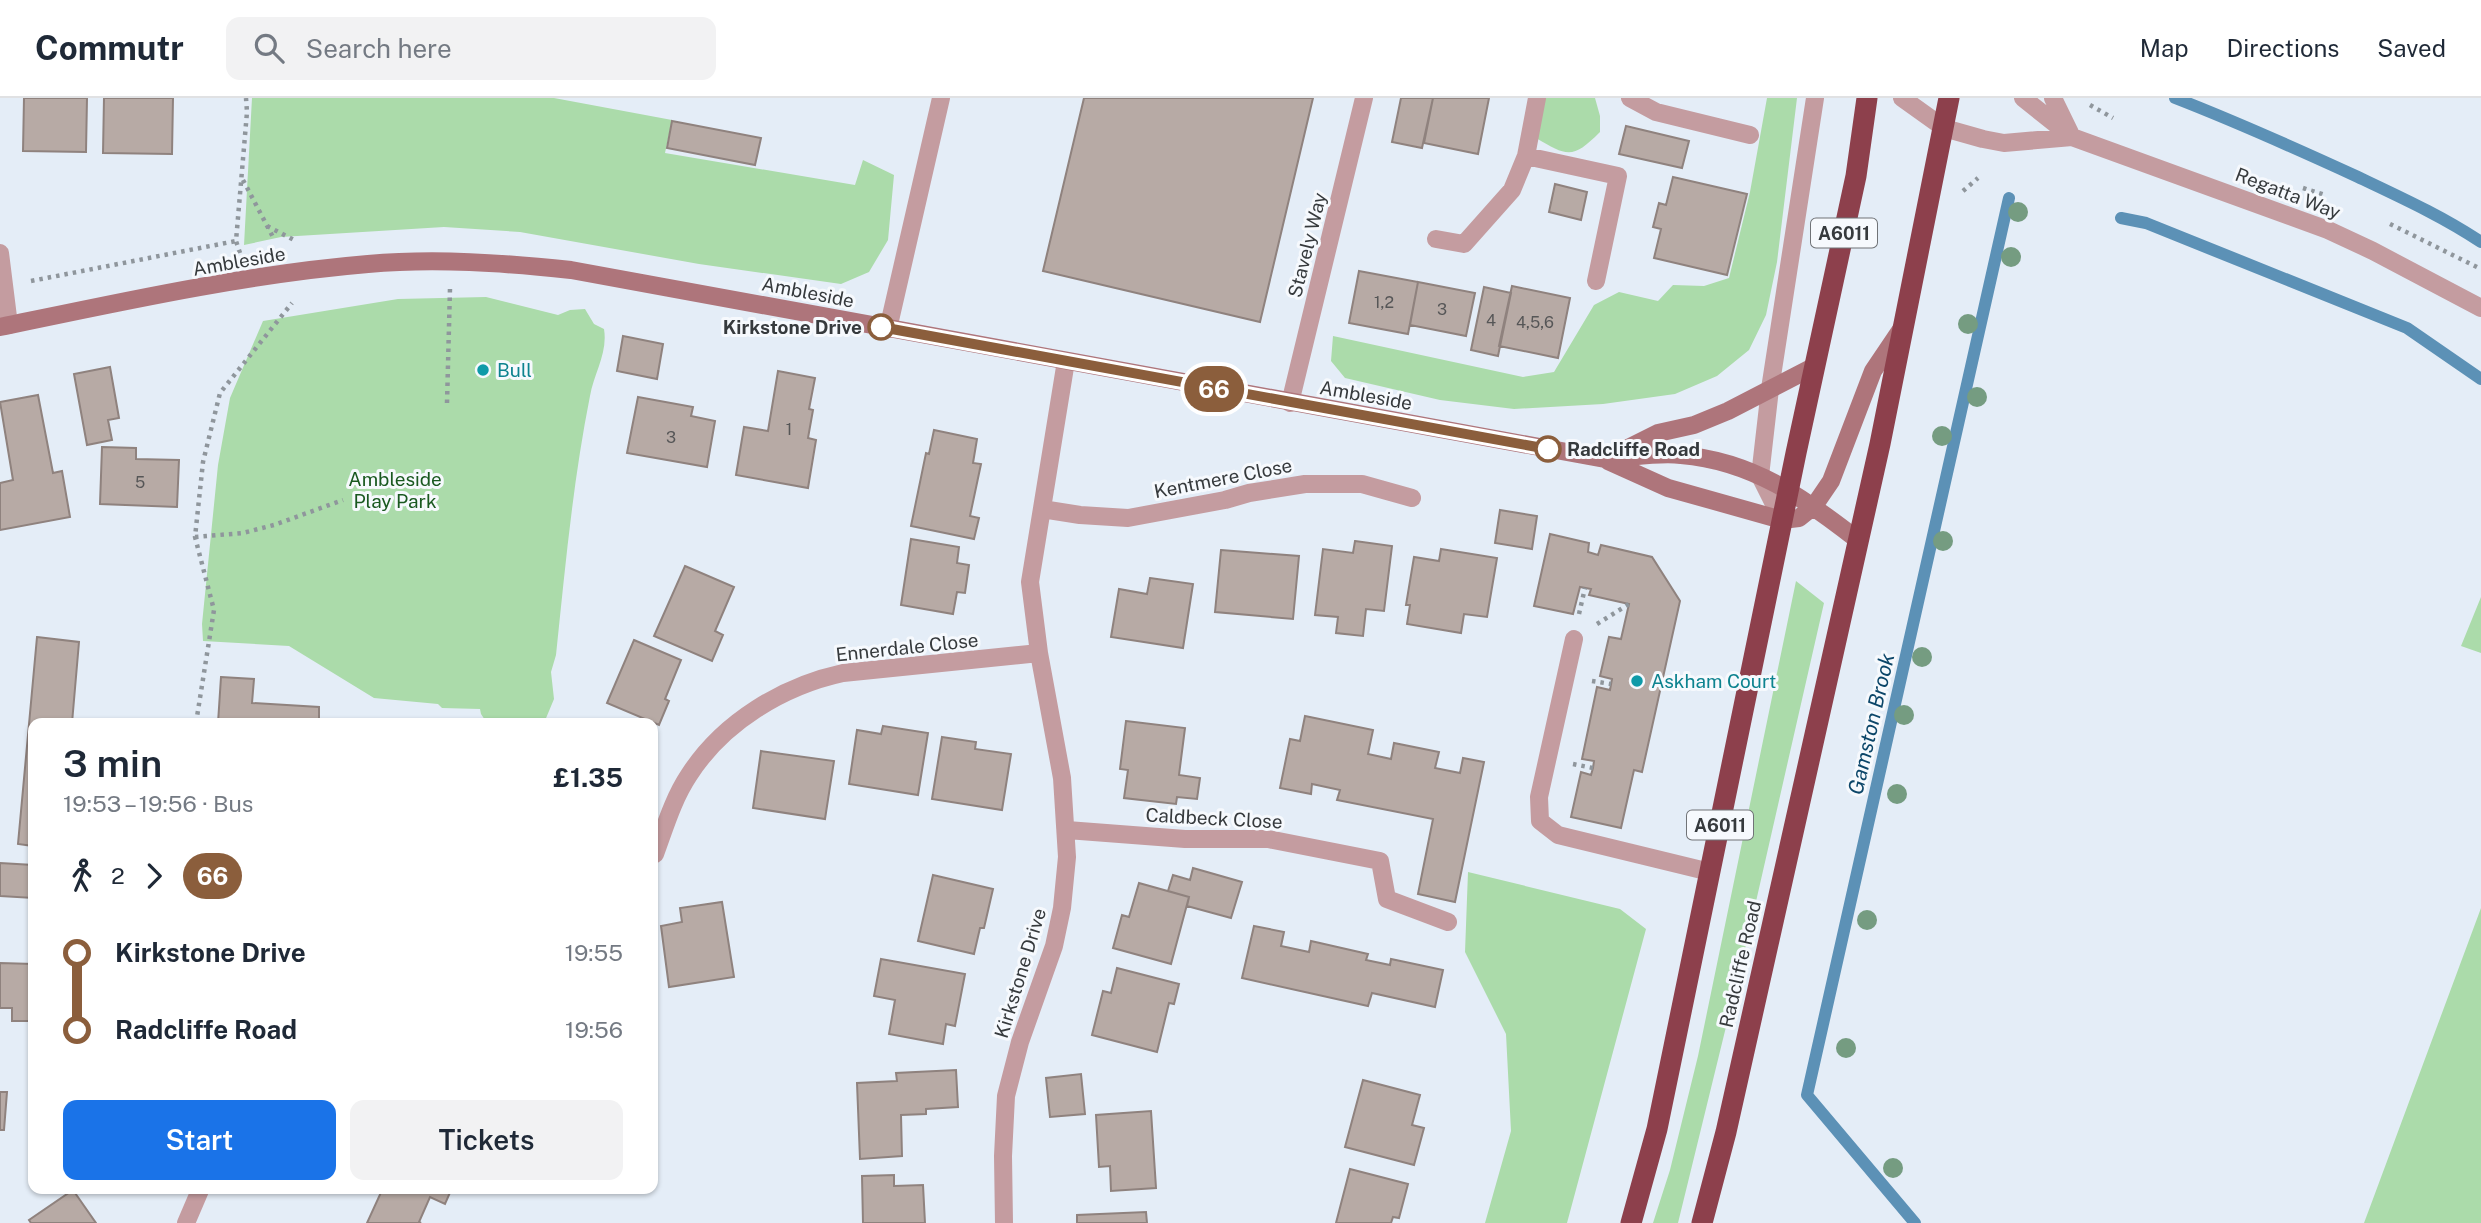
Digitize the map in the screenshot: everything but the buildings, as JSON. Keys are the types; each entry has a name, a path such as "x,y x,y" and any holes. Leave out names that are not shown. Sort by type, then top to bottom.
{"highway":[{"name":"A6011","path":"1631,1223 1657,1129 1782,520 1856,176 1867,98"},
{"name":"Radcliffe Road","path":"1702,1223 1726,1132 1859,541 1949,98"}],"street":[{"path":"888,329 941,98"},
{"name":"Stavely Way","path":"1290,403 1364,98"},
{"path":"1436,239 1464,244 1512,190 1525,156 1537,98"},
{"path":"1630,98 1656,112 1750,135"},
{"path":"1815,98 1770,389 1760,476 1782,520 1799,518 1814,506 1831,481 1873,371 1904,326"},
{"name":"Regatta Way","path":"1902,98 1944,128 2004,143 2072,137"},
{"name":"Regatta Way","path":"2023,98 2072,137 2328,230 2481,308"},
{"path":"2053,98 2072,137"},
{"path":"1525,156 1618,176 1596,281"},
{"path":"0,253 5,326"},
{"name":"Ambleside","path":"5,326 289,273 371,263 451,261 571,270 1605,459 1680,454 1737,465 1789,489 1859,541"},
{"name":"Kirkstone Drive","path":"1004,1223 1006,1096 1020,1042 1054,946 1064,894 1067,830 1062,778 1030,582 1066,361"},
{"path":"1605,459 1658,433 1693,425 1716,416 1815,366"},
{"name":"Ambleside","path":"1605,459 1668,488 1782,520"},
{"name":"Kentmere Close","path":"1042,509 1128,518 1305,484 1362,484 1412,498"},
{"path":"1574,639 1539,797 1540,821 1558,835 1710,872"},
{"name":"Ennerdale Close","path":"658,846 674,802 690,774 711,747 761,705 790,690 817,679 843,673 1040,653"},
{"name":"Caldbeck Close","path":"1067,830 1185,839 1268,839 1380,861 1387,899 1448,922"},
{"path":"188,1222 199,1194"}],"path":[{"path":"246,98 236,242 238,253 250,251"},
{"path":"242,179 275,239"},
{"path":"267,225 302,244"},
{"path":"4,287 236,242"},
{"path":"447,402 451,261"},
{"path":"197,718 214,610 195,537 203,462 220,393 292,302"},
{"path":"195,537 243,533 274,525 343,500"}],"green space":[{"path":"252,98 554,98 672,120 665,153 855,185 863,160 894,175 888,240 869,272 841,284 699,264 520,232 444,227 281,237 244,245"},
{"path":"1540,98 1595,98 1600,116 1600,132 1583,147 1570,152 1563,152 1536,138"},
{"path":"1767,98 1797,98 1777,262 1766,315 1749,350 1717,376 1675,394 1603,404 1514,409 1440,400 1345,378 1331,361 1333,336 1523,377 1554,372 1594,305 1619,292 1658,301 1673,285 1704,286 1729,278 1750,192"},
{"name":"Ambleside Play Park","path":"486,297 558,315 570,310 585,309 594,324 604,329 604,346 590,396 574,493 556,655 551,672 554,699 546,718 484,718 480,709 442,708 438,704 374,698 289,646 203,641 202,624 218,465 230,398 263,321 398,299"},
{"path":"1796,581 1824,603 1747,941 1678,1223 1653,1223 1670,1170 1698,1056"},
{"path":"2481,597 2481,653 2461,646"},
{"path":"1468,872 1620,909 1646,929 1567,1223 1485,1223 1511,1131 1506,1034 1465,952"},
{"path":"2481,908 2481,1223 2364,1223 2370,1207"}],"waterway":[{"path":"2175,98 2358,177 2436,215 2481,242"},
{"name":"Gamston Brook","path":"1915,1223 1807,1095 2009,198"},
{"path":"2121,218 2146,223 2407,328 2481,379"}],"bus line":[{"name":"66","path":"881,327 1548,449"}],"place":[{"name":"Kirkstone Drive","path":"881,327"},
{"name":"Bull","path":"483,370"},
{"name":"Radcliffe Road","path":"1548,449"},
{"name":"Askham Court","path":"1637,681"}]}
